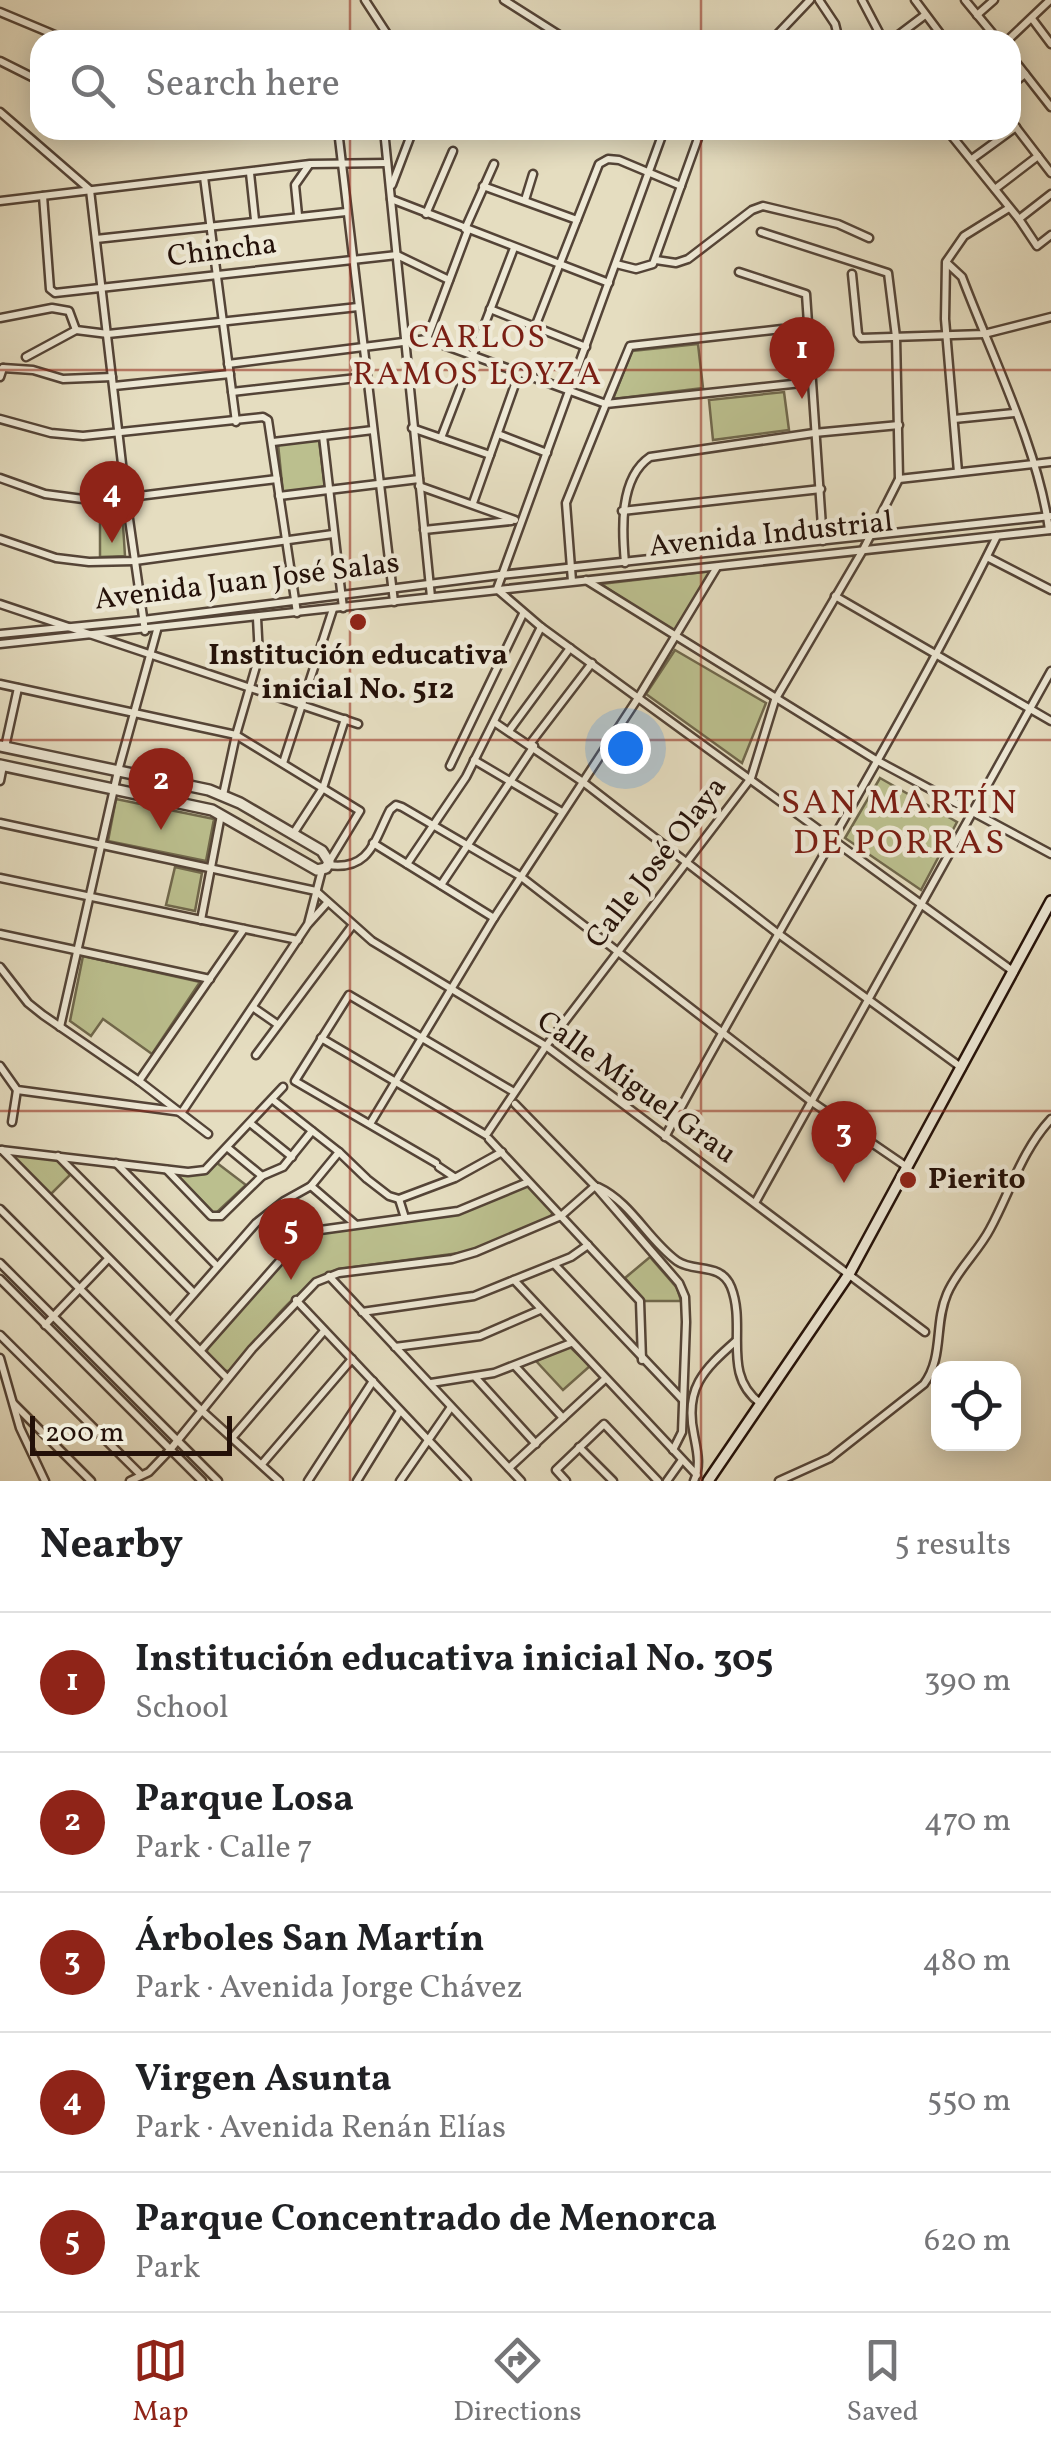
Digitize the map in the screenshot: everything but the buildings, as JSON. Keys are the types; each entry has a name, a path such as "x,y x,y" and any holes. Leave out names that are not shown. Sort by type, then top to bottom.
{"street":[{"path":"365,0 384,30"},
{"path":"504,0 551,30"},
{"path":"782,30 810,0"},
{"path":"818,0 837,30"},
{"path":"862,0 878,30"},
{"path":"915,0 937,30"},
{"path":"965,0 990,30"},
{"path":"978,15 994,0"},
{"path":"1020,30 1050,0"},
{"path":"0,12 42,30"},
{"path":"906,30 926,15"},
{"path":"1033,20 1051,44"},
{"path":"0,62 30,76"},
{"path":"1021,69 1051,107"},
{"path":"1021,77 1025,74"},
{"path":"0,112 30,138"},
{"path":"1021,134 1051,173"},
{"path":"32,140 90,190 145,631"},
{"path":"339,140 394,602"},
{"path":"385,140 431,597"},
{"path":"390,189 410,140"},
{"path":"660,140 519,520 497,590 541,627 1014,972"},
{"path":"616,264 643,269 656,260 698,140"},
{"path":"957,140 1037,246 1051,235"},
{"path":"972,159 994,140"},
{"path":"426,214 454,151"},
{"path":"995,189 1038,156"},
{"path":"535,327 600,164 618,160 681,186"},
{"path":"0,200 310,164 387,163"},
{"path":"298,215 295,184 310,164"},
{"path":"426,339 494,164"},
{"path":"250,173 255,220"},
{"path":"525,200 533,174"},
{"path":"204,176 236,422"},
{"path":"483,186 576,220"},
{"path":"1019,218 1051,194"},
{"name":"Chincha","path":"43,196 52,292 101,290 216,273 397,255"},
{"path":"391,199 609,283"},
{"path":"656,260 676,264 688,259 743,216 763,206 838,224 869,238"},
{"path":"958,472 947,334 946,262 964,236 1008,208"},
{"path":"96,239 346,212"},
{"path":"761,232 888,274 896,337 899,480 1051,462"},
{"path":"441,438 514,248"},
{"path":"397,255 450,280"},
{"path":"946,262 962,278 984,334 1034,463 1050,530"},
{"path":"739,272 818,298"},
{"path":"852,274 858,334 862,338 984,334 1051,317"},
{"path":"806,294 823,541"},
{"path":"26,357 76,330 108,334 358,307"},
{"path":"0,318 52,308 69,311 76,330"},
{"path":"490,309 586,347"},
{"path":"572,582 566,504 630,346 782,330 800,338 810,351"},
{"path":"228,364 426,339 606,404 811,382"},
{"path":"0,377 1,362 62,379 113,382 230,374"},
{"path":"474,503 520,374"},
{"path":"232,392 366,377"},
{"path":"954,418 1014,413"},
{"path":"0,420 61,435 118,434 268,420 297,613"},
{"path":"625,563 622,512 640,465 650,457 898,425"},
{"path":"412,428 490,456"},
{"path":"273,442 373,430"},
{"path":"498,434 547,453"},
{"path":"323,436 342,608"},
{"path":"0,478 59,497 98,501 277,479"},
{"name":"Calle José Olaya","path":"488,1137 546,1046 751,778 775,700 863,550 899,480"},
{"path":"279,496 379,482 419,482 519,520"},
{"path":"622,512 821,489"},
{"name":"Avenida Juan José Salas","path":"0,634 1049,516"},
{"path":"424,530 519,520"},
{"name":"Avenida Industrial","path":"497,590 1050,530"},
{"path":"0,540 74,561 135,560 333,534"},
{"path":"665,1137 776,932 936,654 998,535"},
{"path":"987,556 1051,590"},
{"path":"370,1124 450,988 638,698 718,566"},
{"path":"585,580 876,760 1051,854"},
{"name":"Avenida Juan José Salas","path":"0,644 157,630 497,590"},
{"path":"835,596 1051,722"},
{"path":"0,604 358,724"},
{"path":"283,764 332,609"},
{"path":"450,766 524,614"},
{"path":"223,796 259,656 258,618"},
{"path":"407,864 474,760 541,627"},
{"path":"60,1027 118,771 157,630"},
{"path":"509,731 570,648"},
{"path":"441,885 532,745 592,663"},
{"path":"755,1203 1051,670"},
{"path":"0,684 236,734 360,811 326,866 308,924"},
{"path":"18,688 2,746 223,796 326,854 326,866"},
{"path":"293,834 323,788 344,719"},
{"path":"494,722 583,782 776,932 962,1068"},
{"path":"474,760 562,812"},
{"path":"0,780 2,766 221,814 326,866 358,864 390,810 396,805 402,807 520,876 812,1102 908,1168"},
{"path":"200,920 221,814"},
{"path":"0,823 316,890"},
{"path":"372,843 494,918"},
{"path":"0,878 298,940"},
{"name":"Calle Miguel Grau","path":"316,890 352,926 546,1046 924,1332"},
{"path":"708,1481 849,1274 1051,901"},
{"path":"182,1112 308,924 327,902"},
{"path":"256,1055 352,926"},
{"path":"139,1081 244,928"},
{"path":"0,934 210,979"},
{"path":"0,967 28,1002 208,1134"},
{"path":"455,1178 295,1081 349,995 514,1092"},
{"path":"254,1008 278,1024"},
{"path":"321,1038 488,1137 640,1301 642,1360"},
{"path":"0,1066 17,1090 12,1122"},
{"path":"1,1150 205,1170 282,1087"},
{"path":"17,1090 182,1112"},
{"path":"273,1100 388,1196 412,1196 502,1152"},
{"path":"515,1104 595,1186 679,1282 685,1298 686,1322 682,1432 673,1450"},
{"path":"779,1481 830,1458 924,1384 935,1368 942,1311 949,1290 990,1230 1027,1152 1051,1119"},
{"path":"250,1123 292,1157"},
{"path":"166,1169 211,1216 221,1216 262,1176 283,1166 312,1131"},
{"path":"228,1148 262,1176"},
{"path":"1,1150 228,1378"},
{"path":"171,1320 268,1212 310,1186 338,1152"},
{"path":"58,1155 194,1293"},
{"path":"115,1162 217,1266"},
{"path":"201,1350 302,1236 458,1211 528,1182"},
{"path":"310,1186 356,1225"},
{"path":"130,1481 169,1452 200,1409 316,1282 329,1276 452,1259 476,1252 561,1216 595,1186"},
{"path":"595,1186 615,1196 660,1248 682,1265 707,1268 727,1279 735,1301 738,1376 746,1392 760,1403"},
{"path":"399,1198 405,1218"},
{"path":"0,1209 200,1409 278,1481"},
{"path":"360,1312 474,1296 554,1264 588,1245"},
{"path":"45,1325 108,1259"},
{"path":"0,1263 218,1481"},
{"path":"554,1264 682,1399"},
{"path":"329,1276 521,1481"},
{"path":"0,1279 202,1481"},
{"path":"514,1280 696,1478"},
{"path":"296,1300 467,1481"},
{"path":"394,1347 480,1336 540,1310"},
{"path":"232,1438 324,1330"},
{"path":"0,1335 141,1475"},
{"path":"696,1478 699,1458 691,1419 691,1394 721,1354 737,1340"},
{"path":"430,1384 515,1366 570,1343"},
{"path":"630,1347 643,1344"},
{"path":"12,1345 0,1356 20,1428 45,1481"},
{"path":"261,1464 352,1359"},
{"path":"515,1366 563,1418"},
{"path":"475,1377 536,1444"},
{"path":"509,1468 605,1379"},
{"path":"308,1481 373,1381"},
{"path":"13,1403 91,1481"},
{"path":"400,1481 451,1407"},
{"path":"357,1481 400,1410"},
{"path":"20,1428 32,1420"},
{"path":"566,1481 556,1470 604,1424 658,1481"},
{"path":"580,1448 613,1481"},
{"path":"667,1481 682,1460"}],"green space":[{"path":"698,344 703,388 613,399 632,351"},
{"path":"784,392 789,430 713,440 709,400"},
{"path":"319,440 325,488 283,493 278,444"},
{"path":"100,509 122,509 125,556 100,557"},
{"path":"712,571 674,633 601,584"},
{"path":"675,650 766,703 742,763 646,694"},
{"path":"880,778 957,822 921,890 845,838"},
{"path":"116,799 214,819 206,861 108,841"},
{"path":"175,867 202,873 195,911 166,905"},
{"path":"83,956 200,982 152,1054 103,1019 91,1036 70,1021"},
{"path":"15,1155 54,1157 70,1175 50,1195 16,1162"},
{"path":"217,1163 246,1185 215,1214 176,1174 204,1174"},
{"path":"527,1185 553,1212 550,1218 467,1252 339,1269 293,1299 230,1371 224,1371 206,1353 210,1343 305,1239 319,1233 452,1215"},
{"path":"650,1257 677,1288 681,1301 645,1301 625,1278"},
{"path":"569,1346 590,1366 563,1390 536,1361"}],"place":[{"name":"Institución educativa inicial No. 305","path":"802,399"},
{"name":"Virgen Asunta","path":"112,543"},
{"name":"Institución educativa inicial No. 512","path":"358,622"},
{"name":"Parque Losa","path":"161,830"},
{"name":"Pierito","path":"908,1180"},
{"name":"Árboles San Martín","path":"844,1183"},
{"name":"Parque Concentrado de Menorca","path":"291,1280"}],"district":[{"name":"CARLOS RAMOS LOYZA","path":"478,358"},
{"name":"SAN MARTÍN DE PORRAS","path":"900,824"}]}
